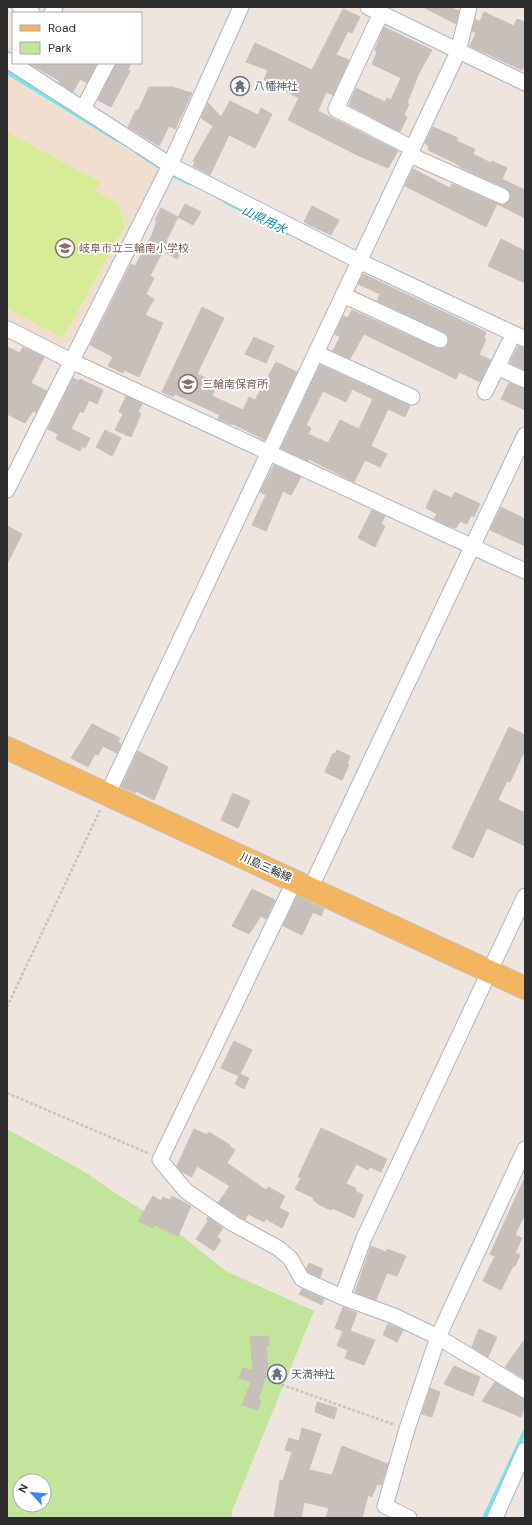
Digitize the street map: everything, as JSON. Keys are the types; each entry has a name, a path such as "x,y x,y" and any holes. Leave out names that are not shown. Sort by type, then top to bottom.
{"main road":[{"name":"川島三輪線","path":"7,748 490,970 525,988"}],"street":[{"path":"20,7 30,12"},
{"path":"7,490 170,165 241,7"},
{"path":"107,795 458,52 469,7"},
{"path":"502,196 411,151 336,109 374,10 525,84"},
{"path":"83,109 106,64"},
{"path":"26,67 83,109 170,165 359,261 525,339"},
{"path":"343,295 440,340"},
{"path":"7,331 8,329 71,361 269,451 525,571"},
{"path":"485,392 509,343"},
{"path":"316,352 412,397"},
{"path":"497,367 525,380"},
{"path":"525,435 473,547 303,884 160,1160 186,1191 232,1223 278,1248 290,1258 302,1279 342,1297 394,1316 438,1337 525,1390"},
{"path":"342,1297 364,1238 525,896"},
{"path":"409,1518 386,1506 406,1429 438,1337 525,1149"},
{"path":"495,1518 525,1450"}],"path":[{"path":"7,1007 107,795"},
{"path":"7,1092 144,1150 160,1160"},
{"path":"277,1383 406,1429"}],"shaded area":[{"name":"岐阜市立三輪南小学校","path":"7,74 163,172 75,339 68,342 64,349 7,323"}],"green space":[{"name":"岐阜市立三輪南小学校","path":"7,132 100,182 95,191 117,202 125,225 63,338 7,308"},
{"path":"7,1129 85,1172 115,1193 173,1229 226,1271 314,1311 232,1511 232,1518 7,1518"}],"building":[{"path":"423,7 450,7 459,11 456,24"},
{"path":"343,9 360,17 352,33 348,31 336,55 349,60 333,95 326,92 318,111 398,151 388,168 359,156 288,120 299,98 264,80 268,70 246,62 255,43 312,70"},
{"path":"484,12 514,26 517,19 525,22 525,64 522,70 470,46 476,33 472,31 475,19 480,22"},
{"path":"384,27 432,50 419,73 407,103 409,104 404,115 407,117 400,132 349,105 356,88 385,102 387,98 391,100 401,78 372,64 377,52 375,50"},
{"path":"30,64 96,64 87,83 80,79 73,92 59,83 60,81"},
{"path":"116,64 131,64 128,70 130,71 111,107 98,100"},
{"path":"236,79 248,86 243,95 231,88"},
{"path":"149,87 172,87 192,93 175,129 169,126 159,146 128,127 136,110 138,111"},
{"path":"230,101 258,115 261,108 272,114 255,148 229,135 210,175 193,166 195,162 193,161 213,126 201,118 208,103 221,117"},
{"path":"433,127 458,138 456,141 475,149 473,154 491,163 492,161 507,168 502,179 525,190 525,218 497,204 486,227 405,186 413,169 450,188 452,184 498,204 503,205 510,200 511,195 506,188 460,167 428,150 429,147 425,143"},
{"path":"185,204 201,212 193,225 178,217"},
{"path":"312,206 339,220 331,235 304,222"},
{"path":"161,208 178,217 166,241 182,250 177,259 163,251 150,276 154,278 146,294 154,299 145,315 163,323 139,377 124,370 123,373 108,366 113,357 90,345 131,264 135,266 152,235 157,221 155,220"},
{"path":"501,239 525,251 525,283 488,266"},
{"path":"363,274 486,332 484,337 486,339 479,355 491,360 480,382 459,372 456,379 364,334 350,359 333,351 340,337 335,334 343,316 348,318 352,310 436,348 445,348 448,343 448,335 444,332 377,301 380,294 358,284"},
{"path":"202,307 224,318 197,374 218,384 212,396 243,410 249,397 255,400 276,362 297,372 265,440 233,424 232,425 218,419 220,415 175,394 173,397 162,392"},
{"path":"254,337 274,346 266,363 245,354"},
{"path":"518,346 525,348 525,370 510,363"},
{"path":"7,347 20,353 23,347 44,357 31,383 47,391 36,412 33,411 25,423 7,414"},
{"path":"320,365 410,406 405,417 388,409 371,446 387,454 380,467 365,460 354,482 309,459 308,461 281,448","holes":["352,389 373,399 359,429 340,420 328,443 308,434 311,428 306,425 323,391 346,402"]},
{"path":"73,378 79,381 80,379 103,390 97,404 89,400 83,413 80,411 71,429 90,438 85,448 82,446 80,451 56,439 58,434 48,429"},
{"path":"509,383 525,389 525,410 501,399"},
{"path":"126,396 142,404 138,412 141,414 131,437 115,430 123,414 119,412"},
{"path":"105,430 121,438 112,456 96,447"},
{"path":"274,465 301,477 291,495 283,491 266,531 252,525 266,495 260,492"},
{"path":"434,490 452,498 455,492 480,504 474,517 471,515 467,524 460,521 456,528 434,519 437,514 426,508"},
{"path":"501,507 525,519 525,546 490,530"},
{"path":"372,510 385,516 381,524 385,526 375,547 358,538"},
{"path":"7,526 22,534 7,564"},
{"path":"92,724 120,738 118,742 121,744 117,753 103,746 98,755 95,754 88,767 71,758"},
{"path":"509,727 525,735 525,750 510,782 507,781 498,800 525,813 525,846 487,828 473,858 452,848"},
{"path":"337,750 350,756 347,764 349,765 342,780 325,772 333,753 335,754"},
{"path":"138,751 168,767 154,800 136,791 135,793 121,787"},
{"path":"233,793 250,801 238,828 221,820"},
{"path":"252,889 275,900 266,919 261,916 249,934 232,926"},
{"path":"297,896 324,909 321,916 313,912 302,935 283,926"},
{"path":"234,1041 252,1050 240,1074 249,1078 244,1089 235,1084 239,1076 221,1068"},
{"path":"321,1128 387,1159 381,1172 370,1167 368,1170 356,1164 346,1184 356,1188 355,1191 363,1195 354,1218 332,1208 331,1210 320,1205 313,1200 314,1198 295,1189 301,1178 298,1177"},
{"path":"194,1129 207,1135 209,1132 230,1145 229,1146 235,1150 227,1163 266,1190 268,1187 285,1196 279,1208 289,1213 282,1228 266,1219 264,1222 248,1214 245,1220 218,1203 230,1186 197,1166 192,1177 182,1172 177,1166"},
{"path":"525,1177 525,1214 515,1235 522,1238 515,1253 520,1255 501,1290 483,1281 495,1256 490,1254"},
{"path":"153,1196 161,1201 163,1197 170,1200 172,1196 191,1206 178,1236 154,1225 153,1228 138,1221"},
{"path":"208,1217 223,1228 217,1237 221,1240 214,1251 196,1239 208,1221 206,1219"},
{"path":"371,1246 386,1252 387,1249 406,1256 397,1276 387,1273 376,1300 355,1292"},
{"path":"309,1263 323,1269 320,1277 308,1272 306,1269"},
{"path":"302,1289 324,1299 322,1305 299,1294"},
{"path":"343,1307 357,1313 350,1331 375,1340 364,1365 345,1358 348,1350 337,1346 343,1331 335,1328"},
{"path":"388,1324 403,1330 397,1342 383,1335"},
{"path":"479,1329 497,1337 488,1357 472,1347"},
{"path":"269,1336 269,1346 266,1346 268,1371 258,1399 261,1400 258,1410 242,1405 251,1382 239,1378 243,1368 253,1371 250,1337"},
{"path":"525,1339 525,1379 505,1367"},
{"path":"454,1366 480,1377 473,1396 444,1384"},
{"path":"495,1382 525,1399 525,1407 521,1417 482,1401"},
{"path":"430,1388 440,1392 432,1417 422,1414"},
{"path":"317,1402 337,1408 334,1419 315,1412"},
{"path":"302,1428 321,1434 309,1470 332,1475 342,1446 388,1464 381,1485 377,1484 372,1497 368,1495 362,1518 326,1518 329,1508 304,1502 301,1518 274,1518 280,1480 283,1481 292,1452 285,1450 289,1438 299,1441"}],"waterway":[{"name":"山県用水","path":"7,72 119,141"},
{"name":"山県用水","path":"138,153 164,170"},
{"name":"山県用水","path":"175,176 189,183"},
{"name":"山県用水","path":"226,202 288,233"},
{"path":"484,1518 525,1431"}],"place":[{"name":"八幡神社","path":"240,86"},
{"name":"岐阜市立三輪南小学校","path":"65,248"},
{"name":"三輪南保育所","path":"188,384"},
{"name":"天満神社","path":"277,1374"}]}
